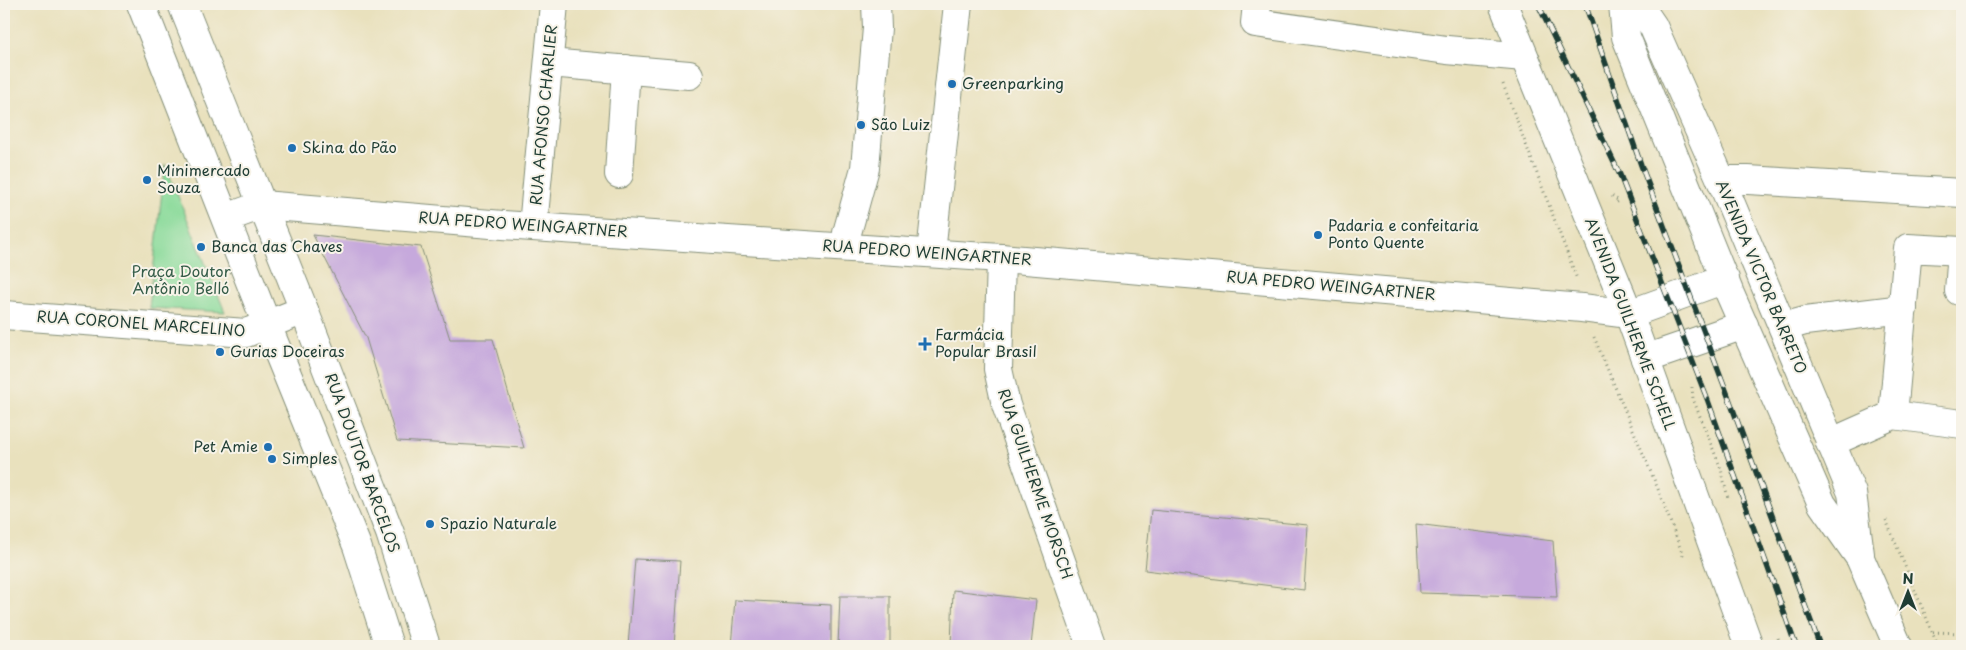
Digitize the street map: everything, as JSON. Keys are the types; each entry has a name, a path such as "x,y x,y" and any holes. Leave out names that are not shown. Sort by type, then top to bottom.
{"main road":[{"path":"142,4 267,325 357,546 389,646"},
{"name":"RUA DOUTOR BARCELOS","path":"182,4 304,310 390,533 426,646"},
{"name":"RUA AFONSO CHARLIER","path":"533,226 554,4"},
{"path":"846,247 847,233 865,168 877,28 876,4"},
{"path":"931,253 958,4"},
{"path":"1257,4 1255,23 1491,55 1524,57"},
{"name":"AVENIDA GUILHERME SCHELL","path":"1503,4 1629,314 1748,646"},
{"path":"1623,4 1626,37 1744,325 1822,504 1860,558 1898,646"},
{"name":"AVENIDA VICTOR BARRETO","path":"1638,4 1653,26 1721,180 1852,492 1860,558"},
{"path":"549,63 689,75"},
{"path":"619,174 626,69"},
{"path":"1721,180 1962,193"},
{"name":"RUA PEDRO WEINGARTNER","path":"226,218 262,205 533,226 1001,258 1582,308 1629,314"},
{"path":"1893,415 1908,248 1962,251 1959,291 1962,291"},
{"name":"RUA GUILHERME MORSCH","path":"1001,258 998,369 1006,405 1091,646"},
{"path":"1629,314 1725,279"},
{"path":"1783,327 1805,321 1903,309"},
{"name":"RUA CORONEL MARCELINO","path":"4,315 246,333 304,310"},
{"path":"1645,359 1744,325"},
{"path":"1830,443 1893,415 1962,424"}],"path":[{"path":"1491,55 1577,277 1576,286"},
{"path":"1593,334 1658,489 1686,563"},
{"path":"1692,387 1693,399 1721,470"},
{"path":"1938,646 1933,632 1962,633"}],"green space":[{"name":"Praça Doutor Antônio Belló","path":"165,164 225,312 149,308"}],"building":[{"path":"313,235 421,247 450,339 493,339 524,448 397,441 366,338"},
{"path":"1151,510 1308,525 1304,590 1145,570"},
{"path":"1416,524 1553,541 1557,597 1420,593"},
{"path":"635,559 680,561 674,646 628,646"},
{"path":"953,590 1036,600 1031,646 951,646"},
{"path":"840,596 890,596 890,646 838,646"},
{"path":"735,600 831,605 831,646 731,646"}],"railway":[{"path":"1538,4 1620,175 1708,401 1796,646"},
{"path":"1585,4 1641,165 1820,646"}],"place":[{"name":"Greenparking","path":"952,84"},
{"name":"São Luiz","path":"861,125"},
{"name":"Skina do Pão","path":"292,148"},
{"name":"Minimercado Souza","path":"147,180"},
{"name":"Padaria e confeitaria Ponto Quente","path":"1318,235"},
{"name":"Banca das Chaves","path":"201,247"},
{"name":"Farmácia Popular Brasil","path":"925,344"},
{"name":"Gurias Doceiras","path":"220,352"},
{"name":"Pet Amie","path":"268,447"},
{"name":"Simples","path":"272,459"},
{"name":"Spazio Naturale","path":"430,524"}]}
